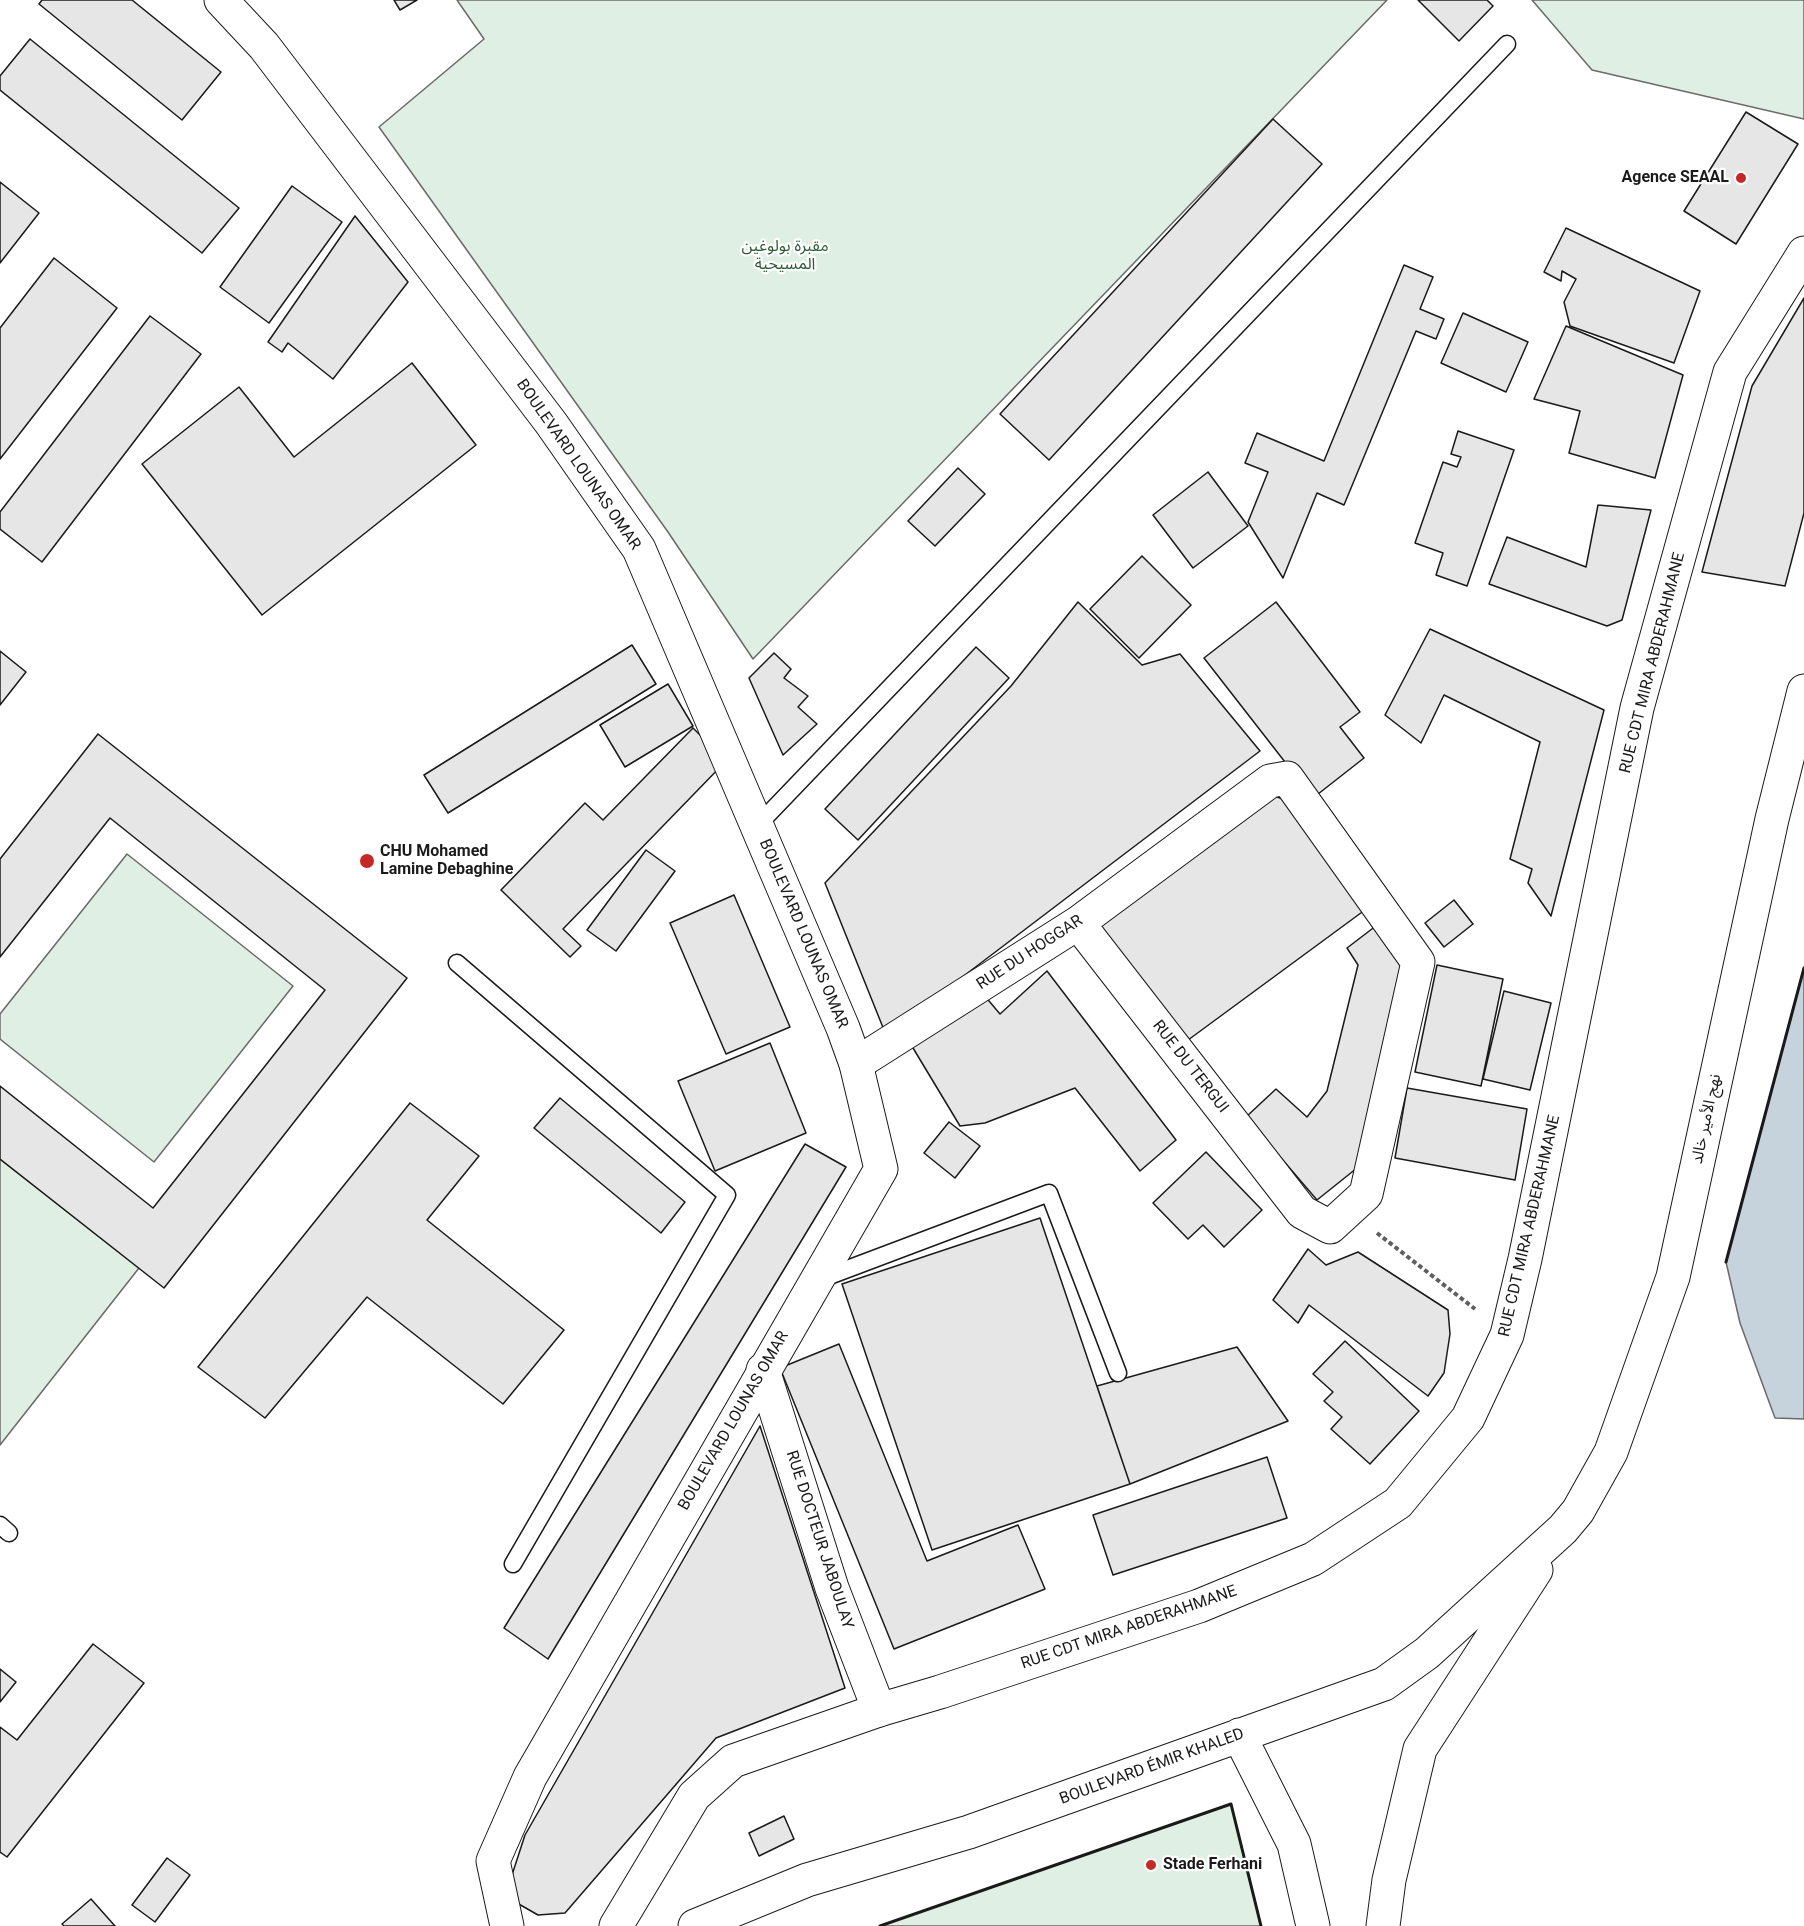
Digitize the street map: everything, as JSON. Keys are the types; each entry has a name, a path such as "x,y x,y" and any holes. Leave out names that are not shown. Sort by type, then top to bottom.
{"main road":[{"name":"BOULEVARD LOUNAS OMAR","path":"221,0 264,46 551,423 639,549 856,1064 881,1169 530,1777 493,1861 507,1926"},
{"name":"RUE CDT MIRA ABDERAHMANE","path":"616,1926 694,1796 734,1761 879,1710 1199,1606 1313,1559 1398,1503 1468,1418 1507,1335 1525,1259 1637,708 1730,372 1804,253"},
{"name":"نهج الأمير خالد","path":"1563,1529 1578,1511 1611,1452 1673,1277 1772,819 1804,691"},
{"name":"RUE DU HOGGAR","path":"856,1064 1078,923 1270,781 1287,778 1418,962 1366,1194 1348,1210"},
{"name":"RUE DU TERGUI","path":"1078,923 1302,1212 1330,1227 1348,1210"},
{"name":"RUE DOCTEUR JABOULAY","path":"763,1370 832,1588 879,1710"},
{"name":"BOULEVARD ÉMIR KHALED","path":"695,1926 807,1880 979,1829 1384,1684 1427,1653 1563,1529"},
{"path":"1383,1926 1389,1880 1420,1749 1563,1529"},
{"path":"1239,1735 1294,1844 1313,1926"}],"lane":[{"path":"757,826 1507,44"},
{"path":"457,963 726,1195 513,1564"},
{"path":"815,1281 1049,1193 1118,1373"}],"path":[{"path":"1348,1210 1507,1335"}],"green space":[{"name":"مقبرة بولوغين المسيحية","path":"457,0 1387,0 753,659 668,532 379,127 484,39"},
{"path":"1532,0 1804,0 1804,119 1592,70"},
{"path":"127,854 293,986 154,1162 0,1039 0,1014"},
{"path":"0,1159 139,1268 0,1445"},
{"name":"Stade Ferhani","path":"1231,1804 1261,1926 880,1926"}],"shaded area":[{"path":"1804,968 1804,1419 1775,1418 1740,1323 1726,1262"}],"building":[{"path":"42,0 132,0 221,72 182,120 39,4"},
{"path":"394,0 417,0 400,10"},
{"path":"1418,0 1487,0 1493,6 1459,41"},
{"path":"30,39 239,208 202,253 0,90 0,76"},
{"name":"Agence SEAAL","path":"1746,112 1798,144 1736,244 1684,211"},
{"path":"1273,119 1322,164 1049,460 1000,414"},
{"path":"0,182 39,213 0,263"},
{"path":"292,186 342,222 269,323 220,287"},
{"path":"355,216 408,282 333,379 288,343 282,352 268,342"},
{"path":"1566,228 1700,291 1674,363 1570,326 1564,302 1576,279 1562,271 1561,281 1544,272"},
{"path":"54,258 117,308 0,459 0,328"},
{"path":"1404,265 1433,277 1420,309 1444,319 1436,339 1416,331 1344,505 1317,493 1283,578 1248,522 1268,472 1245,463 1257,433 1324,461"},
{"path":"1804,298 1804,513 1785,586 1702,572 1752,386"},
{"path":"1463,313 1528,342 1506,392 1441,363"},
{"path":"150,316 201,354 42,562 0,529 0,512"},
{"path":"1566,326 1683,375 1655,478 1569,453 1580,411 1534,399"},
{"path":"412,363 476,445 262,615 142,464 239,387 294,457"},
{"path":"1458,431 1514,450 1467,586 1436,575 1443,553 1415,543 1443,462 1457,467 1461,457 1451,454"},
{"path":"958,468 985,494 935,546 908,521"},
{"path":"1208,472 1248,526 1193,568 1153,515"},
{"path":"1598,505 1651,510 1622,620 1607,626 1489,584 1507,537 1586,567"},
{"path":"1142,556 1191,605 1139,658 1090,609"},
{"path":"1078,602 1142,665 1180,654 1260,751 886,1035 825,883 1011,686"},
{"path":"1276,602 1360,712 1340,727 1364,758 1313,798 1204,658"},
{"path":"1430,629 1604,710 1551,916 1528,883 1532,869 1510,859 1540,742 1444,695 1421,743 1385,715"},
{"path":"632,645 656,684 448,813 424,775"},
{"path":"976,647 1009,678 858,840 825,809"},
{"path":"0,651 26,672 0,705"},
{"path":"774,653 791,669 784,678 808,696 798,707 817,724 783,755 749,678"},
{"path":"668,684 693,726 625,767 600,725"},
{"path":"693,728 726,761 563,929 581,946 570,957 501,890 585,803 603,820"},
{"path":"98,734 407,978 164,1288 0,1159 0,1086 153,1208 325,990 110,818 0,957 0,859"},
{"path":"1272,795 1301,806 1369,907 1184,1043 1097,923"},
{"path":"646,850 675,871 616,951 587,930"},
{"path":"734,895 790,1027 726,1054 670,923"},
{"path":"1454,900 1473,924 1444,947 1425,923"},
{"path":"1381,922 1410,958 1362,1164 1317,1200 1246,1117 1276,1089 1307,1117 1327,1091 1358,965 1347,948"},
{"path":"1437,965 1503,979 1481,1086 1415,1072"},
{"path":"1047,971 1176,1140 1140,1171 1075,1088 985,1123 960,1126 910,1043 984,995 1000,1014"},
{"path":"1504,991 1551,1003 1530,1090 1483,1079"},
{"path":"770,1043 806,1133 715,1171 678,1081"},
{"path":"1407,1088 1527,1109 1515,1180 1395,1158"},
{"path":"560,1098 685,1202 661,1233 534,1128"},
{"path":"410,1103 479,1156 427,1220 564,1330 503,1404 367,1297 265,1418 198,1367"},
{"path":"949,1122 980,1146 955,1178 924,1153"},
{"path":"805,1144 846,1167 548,1659 504,1628"},
{"path":"1206,1152 1262,1210 1224,1247 1203,1225 1188,1239 1153,1203"},
{"path":"1040,1218 1130,1484 932,1550 842,1284"},
{"path":"1308,1249 1326,1265 1358,1252 1448,1310 1450,1334 1444,1373 1428,1396 1309,1305 1298,1323 1273,1300"},
{"path":"1345,1341 1419,1411 1370,1464 1331,1429 1342,1417 1324,1401 1333,1392 1313,1374"},
{"path":"839,1344 927,1561 1018,1525 1045,1589 894,1649 780,1368"},
{"path":"1237,1347 1288,1421 1130,1484 1097,1386"},
{"path":"760,1426 845,1688 716,1738 565,1913 538,1915 517,1903 511,1878 525,1835"},
{"path":"1267,1457 1287,1518 1113,1575 1093,1515"},
{"path":"93,1644 144,1683 7,1857 0,1852 0,1727 17,1740"},
{"path":"0,1669 16,1682 0,1702"},
{"path":"784,1816 794,1839 759,1856 749,1833"},
{"path":"167,1858 190,1875 155,1922 132,1905"},
{"path":"91,1899 115,1926 64,1926 62,1924"}],"wall":[{"path":"1726,1262 1804,968"},
{"path":"880,1926 1231,1804 1261,1926"}],"place":[{"name":"Agence SEAAL","path":"1741,178"},
{"name":"CHU Mohamed Lamine Debaghine","path":"367,861"},
{"name":"Stade Ferhani","path":"1151,1865"}]}
